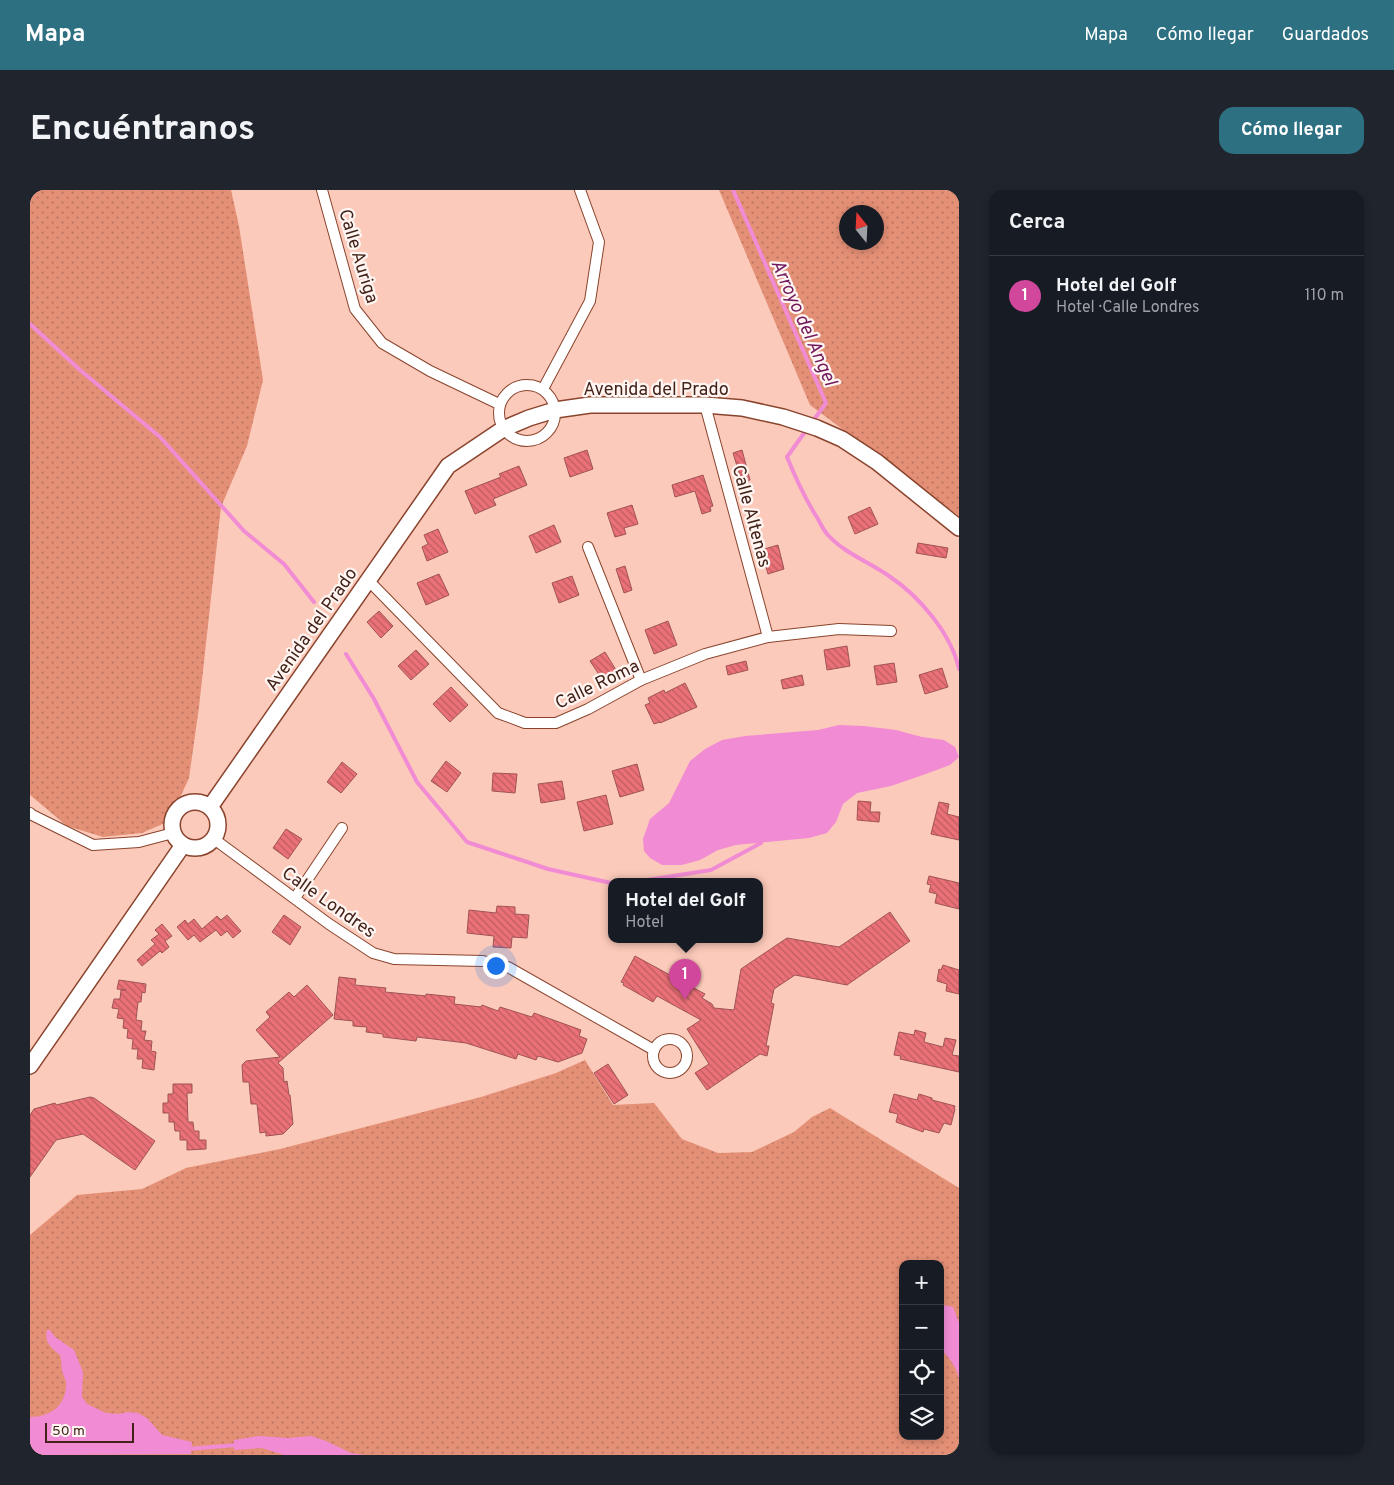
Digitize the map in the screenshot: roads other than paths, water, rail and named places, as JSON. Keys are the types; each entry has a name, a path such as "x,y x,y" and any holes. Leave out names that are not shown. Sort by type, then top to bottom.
{"street":[{"name":"Calle Auriga","path":"322,190 355,309 382,343 430,370 499,404"},
{"path":"543,389 590,301 600,242 580,190"},
{"path":"526,384 535,385 543,389 554,402 554,420 551,428 536,440 518,440 509,435 499,421 499,404 503,396 510,390 526,384"},
{"name":"Avenida del Prado","path":"210,806 448,466 503,429 529,418 555,410 590,405 705,405 742,408 783,417 817,428 842,439 877,462 959,528"},
{"name":"Calle Altenas","path":"705,405 768,637"},
{"path":"588,547 641,680"},
{"name":"Calle Roma","path":"368,580 498,713 525,723 556,723 588,709 641,680 705,654 768,637 839,629 891,631"},
{"path":"191,802 201,802 210,806 219,822 219,828 214,839 205,846 200,847 194,848 183,845 173,833 172,823 175,813 182,806 191,802"},
{"path":"30,813 93,845 139,842 173,833"},
{"path":"295,898 342,828"},
{"name":"Calle Londres","path":"214,839 329,924 373,953 394,959 483,961 508,967 654,1050"},
{"path":"30,1066 183,845"}],"waterway":[{"name":"Arroyo del Angel","path":"733,190 826,403 813,421"},
{"path":"30,324 80,370 160,437 244,531 284,564 314,602"},
{"path":"807,429 787,457 797,481 824,530 841,547 900,584 922,605 932,616 949,642 959,669"},
{"path":"346,654 374,699 417,782 467,842 548,869 608,882"},
{"path":"660,878 711,870 761,843"},
{"path":"187,1449 237,1445"}],"place":[{"name":"Hotel del Golf","path":"685,1000"}]}
